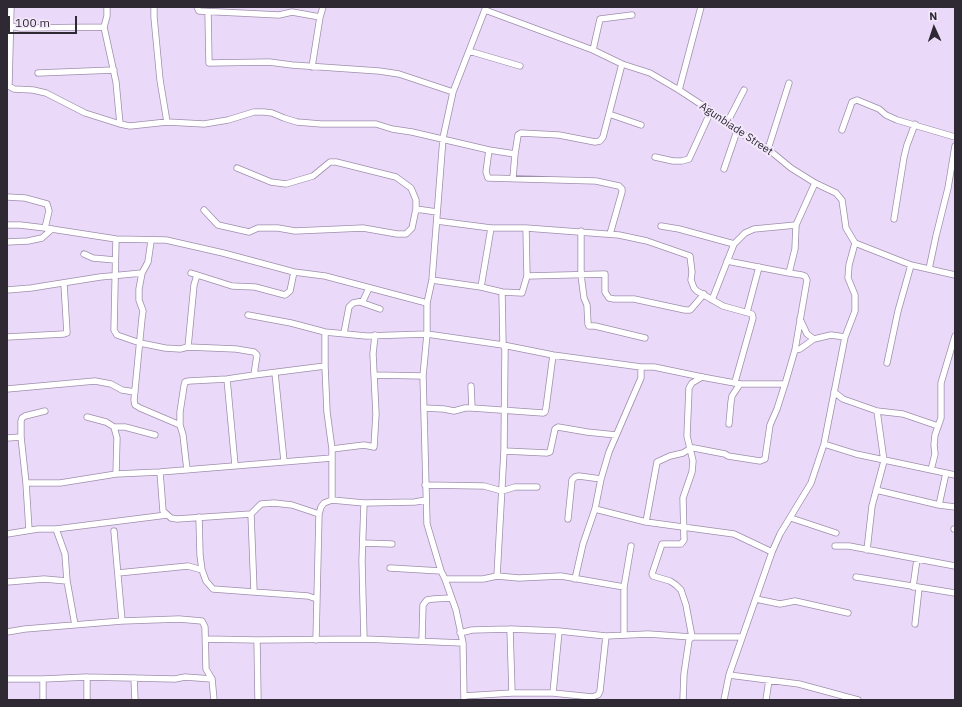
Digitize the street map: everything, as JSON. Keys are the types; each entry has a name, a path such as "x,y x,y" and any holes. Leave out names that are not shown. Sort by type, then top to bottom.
{"street":[{"path":"11,7 8,85 14,89 33,90 46,93 85,113 120,124 130,126 167,122 204,124 228,120 254,112 264,112 272,113 297,122 321,124 376,124 392,129 443,138 489,150 515,154"},
{"path":"108,7 104,27 116,82 120,124"},
{"path":"154,7 160,80 167,122"},
{"path":"196,7 199,11 208,12 279,15 292,12 320,17"},
{"path":"312,67 323,7"},
{"path":"679,90 701,7"},
{"path":"485,8 453,92 443,138 432,280 427,303 427,334 423,376 427,524 441,571 456,610 463,643 464,698 512,693 553,693 592,697 598,695 600,691 606,636"},
{"name":"Agunbiade Street","path":"485,8 650,74 679,90 711,111 737,131 768,150 791,168 815,183 836,193 842,200 846,228 855,243"},
{"path":"208,12 209,63 269,62 312,67 389,72 453,92"},
{"path":"592,50 600,19 632,15"},
{"path":"11,26 20,28 104,27"},
{"path":"469,51 520,66"},
{"path":"513,178 518,136 524,132 559,135 595,142 600,141 603,136 622,64"},
{"path":"38,73 114,70"},
{"path":"768,150 790,83"},
{"path":"727,123 744,90"},
{"path":"842,130 852,102 857,100 879,109 886,115 897,120 915,124 955,137"},
{"path":"655,157 673,161 689,159 711,111"},
{"path":"609,114 641,124"},
{"path":"894,219 904,156 915,124"},
{"path":"724,169 737,131"},
{"path":"929,269 948,188 955,146"},
{"path":"489,150 486,172 488,178 596,181 622,188 610,234"},
{"path":"204,210 218,225 249,232 258,228 278,228 295,231 363,228 397,234 406,234 412,228 416,209 416,200 411,188 396,177 336,162 330,162 313,176 286,184 272,182 237,168"},
{"path":"789,274 795,249 796,225 815,183"},
{"path":"948,188 955,190"},
{"path":"7,197 25,198 47,204 49,210 45,228"},
{"path":"416,209 437,212"},
{"path":"437,221 491,228 526,228 610,234 647,240 690,256 692,272 691,280 694,288 723,306 752,314 737,383 732,396 729,424"},
{"path":"7,225 45,228 116,239 166,240 294,272 325,276 427,303"},
{"path":"712,300 734,244 749,230 796,225"},
{"path":"661,226 679,229 734,244"},
{"path":"481,287 491,228"},
{"path":"432,280 481,287 502,292 522,293 527,276 526,228"},
{"path":"7,242 28,241 42,238 52,229"},
{"path":"581,231 581,275 584,298 587,305 589,326 595,326 644,338"},
{"path":"116,239 114,330 117,335 140,343 175,349 236,349 254,352 257,355 254,375"},
{"path":"151,240 148,262 142,273 139,300 143,311 135,405 180,425"},
{"path":"724,700 729,675 772,552 780,534 812,483 824,444 845,336 855,311 855,295 848,278 849,265 855,243 911,265 955,275"},
{"path":"84,254 93,258 115,260"},
{"path":"646,522 657,462 670,456 683,453 691,448 760,461 765,459 770,425 777,409 795,350 807,280 805,276 802,275 789,274 727,261"},
{"path":"887,363 898,311 911,265"},
{"path":"747,312 759,267"},
{"path":"188,348 194,274 232,286 255,287 284,295 290,291 294,272"},
{"path":"7,290 64,284 100,277 114,277 142,273"},
{"path":"527,276 605,274 605,292 609,298 634,299 685,310 690,310 704,294"},
{"path":"7,336 67,333 64,284"},
{"path":"360,302 363,301 369,288"},
{"path":"497,576 504,451 506,349 503,346 502,292"},
{"path":"344,334 349,307 353,303 360,302 380,309"},
{"path":"248,315 291,323 325,332 376,335 427,334 641,367 654,367 737,383 785,384"},
{"path":"800,319 807,334 814,339"},
{"path":"325,332 324,366 327,412 332,449 332,500"},
{"path":"332,449 364,445 374,447 376,414 373,354 376,335"},
{"path":"795,350 800,349 814,339 831,335 845,336"},
{"path":"931,470 935,454 934,445 941,418 941,383 955,336"},
{"path":"424,408 454,411 472,408 543,413 545,412 553,354"},
{"path":"187,470 183,435 180,425 180,412 185,382 274,373 324,366"},
{"path":"575,579 583,544 595,508 601,479 616,435 642,378 641,367"},
{"path":"274,373 284,461"},
{"path":"375,375 423,376"},
{"path":"683,700 684,674 689,640 692,637 686,605 681,590 676,585 670,581 655,577 652,574 662,544 681,544 683,542 684,498 692,472 691,448 687,436 689,388 692,383 702,377"},
{"path":"227,378 236,465"},
{"path":"7,389 95,381 111,384 122,390 135,392"},
{"path":"471,386 472,408"},
{"path":"834,392 843,399 877,411 903,414 938,426"},
{"path":"29,530 21,437 22,418 45,411"},
{"path":"867,550 872,506 884,461 877,411"},
{"path":"87,417 106,422 114,427 125,427 155,435"},
{"path":"114,427 117,438 116,474"},
{"path":"504,451 550,452 555,429 558,427 616,435"},
{"path":"7,438 21,437"},
{"path":"331,439 344,447"},
{"path":"824,444 884,461 955,474"},
{"path":"26,484 60,483 116,474 187,470 332,458"},
{"path":"160,472 162,506 167,515 171,518 176,519 251,514 261,504 274,502 319,514"},
{"path":"939,505 946,472"},
{"path":"568,519 572,480 579,476 601,479"},
{"path":"425,485 484,486 502,491 515,487 537,487"},
{"path":"876,490 939,505 955,507"},
{"path":"316,640 319,514 324,503 332,500 364,503 416,502 426,500"},
{"path":"364,503 364,639"},
{"path":"595,508 646,522 734,534 772,552"},
{"path":"251,514 254,591"},
{"path":"7,534 29,530 56,529 167,515"},
{"path":"199,517 202,570 206,581 213,588 308,596 317,599"},
{"path":"790,518 836,533"},
{"path":"56,529 65,554 67,580 75,625"},
{"path":"114,531 122,621"},
{"path":"363,543 392,544"},
{"path":"624,635 624,587 631,546"},
{"path":"835,546 849,546 955,566"},
{"path":"915,624 917,559"},
{"path":"118,573 188,566 202,570"},
{"path":"390,568 441,571"},
{"path":"445,579 483,579 497,576 519,578 562,576 624,587"},
{"path":"856,577 955,593"},
{"path":"7,582 44,579 67,580"},
{"path":"422,641 423,606 428,600 452,598"},
{"path":"756,599 780,604 795,601 848,613"},
{"path":"7,632 122,621 179,619 202,621 205,626 206,669 212,679 214,700"},
{"path":"460,633 472,630 510,629 559,630 606,636 648,634 692,637 742,637"},
{"path":"510,629 512,693"},
{"path":"553,693 559,630"},
{"path":"206,640 364,639 463,643"},
{"path":"258,640 258,700"},
{"path":"729,675 799,684 858,700"},
{"path":"7,679 87,677 212,679"},
{"path":"87,677 87,700"},
{"path":"134,678 135,700"},
{"path":"43,679 43,700"},
{"path":"766,700 769,680"}]}
